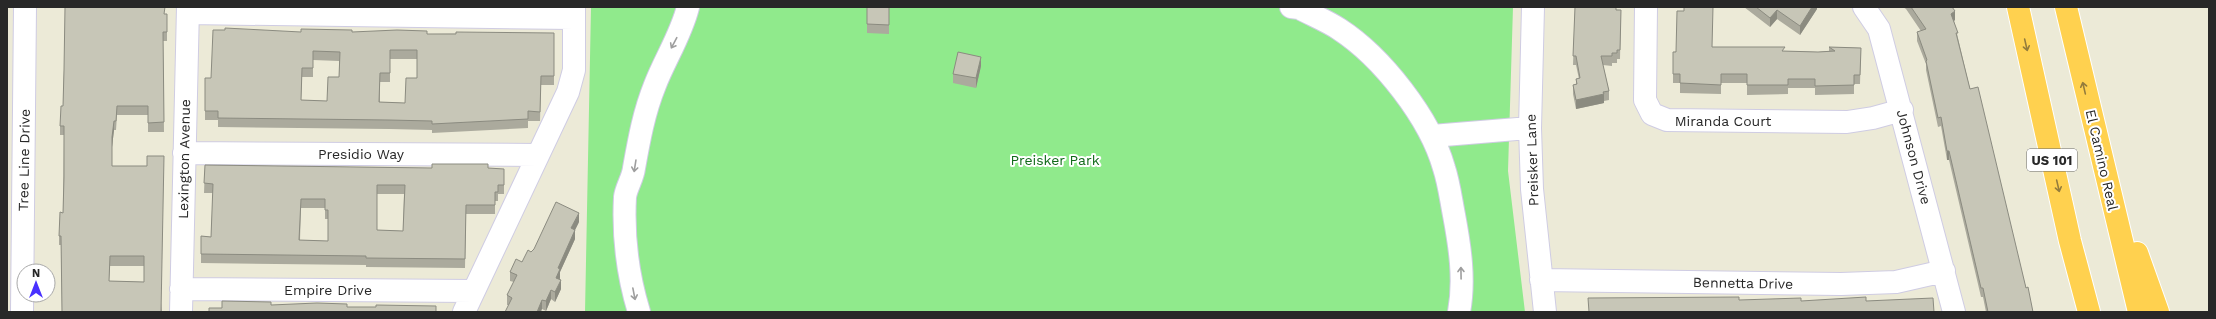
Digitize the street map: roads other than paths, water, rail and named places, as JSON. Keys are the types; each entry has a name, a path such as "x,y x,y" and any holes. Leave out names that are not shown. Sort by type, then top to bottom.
{"highway":[{"name":"US 101","path":"2018,7 2070,241 2089,312"},
{"name":"El Camino Real","path":"2066,7 2139,312"},
{"path":"2100,153 2158,312"}],"street":[{"name":"Tree Line Drive","path":"22,312 26,7"},
{"path":"639,312 629,265 625,195 633,177 639,140 654,87 684,24 688,7"},
{"path":"1291,7 1298,8 1340,29 1376,60 1415,106 1432,136 1444,168 1461,249 1462,289 1459,312"},
{"name":"Preisker Lane","path":"1532,7 1530,128 1532,189 1545,312"},
{"name":"Miranda Court","path":"1646,7 1645,100 1652,114 1667,120 1847,122 1873,118 1902,110"},
{"name":"Johnson Drive","path":"1864,7 1879,29 1902,110 1954,312"},
{"path":"188,10 574,13 574,70 568,92 464,312"},
{"name":"Lexington Avenue","path":"181,312 188,10"},
{"path":"1432,136 1530,128"},
{"name":"Presidio Way","path":"184,153 538,155"},
{"name":"Bennetta Drive","path":"1541,280 1841,284 1896,282 1944,271"},
{"name":"Empire Drive","path":"181,289 474,291"}],"park label":[{"name":"Preisker Park","path":"1055,160"}]}
